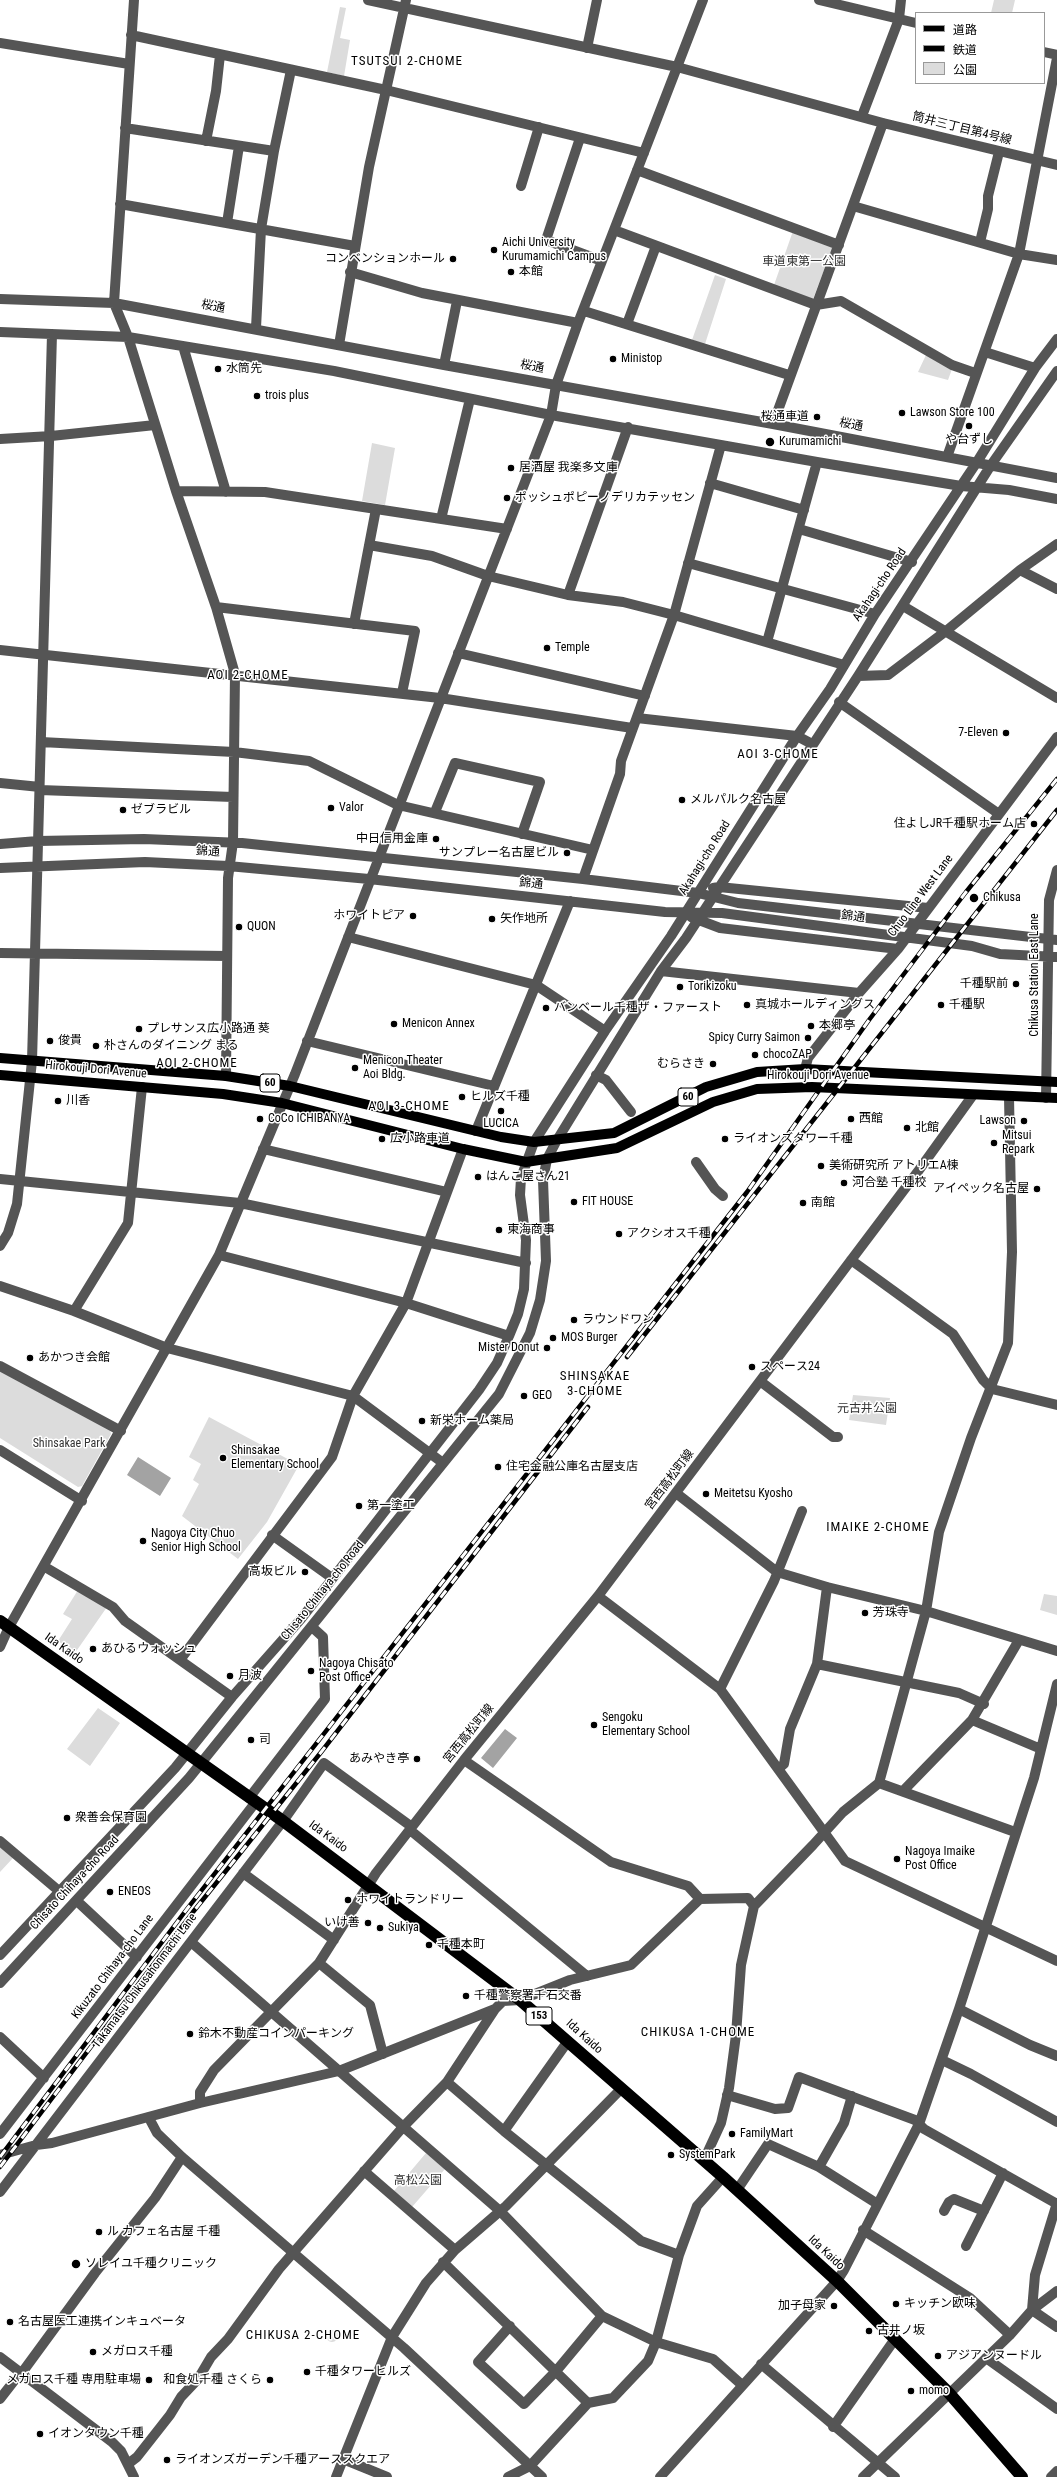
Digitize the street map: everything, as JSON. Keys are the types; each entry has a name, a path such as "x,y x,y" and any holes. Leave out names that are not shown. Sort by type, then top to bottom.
{"highway":[{"name":"Ida Kaido","path":"4,1624 283,1821 369,1884 520,2000 704,2160 837,2281 949,2393 1022,2477"}],"main road":[{"name":"Hirokouji Dori Avenue","path":"0,1058 226,1076 290,1086 476,1131 534,1142 614,1133 706,1088 757,1072 805,1069 865,1074 1057,1082"},
{"name":"Hirokouji Dori Avenue","path":"0,1076 223,1094 282,1103 463,1149 526,1162 547,1160 617,1148 713,1102 757,1089 812,1087 854,1088 1009,1097 1057,1098"}],"street":[{"path":"134,0 130,35 114,303 128,337 176,492 216,607 235,674 233,842 228,866 226,1076"},
{"name":"筒井三丁目第4号線","path":"368,0 405,4 587,48 677,67 862,116 883,123 1038,162 1057,165"},
{"path":"587,48 597,0"},
{"path":"0,1646 4,1624 45,1567 219,1255 308,1041 369,879 380,857 398,805 551,415 556,385 578,323 584,311 703,0"},
{"path":"819,0 915,22"},
{"path":"862,116 899,18 901,0"},
{"path":"339,345 350,272 369,167 405,4"},
{"path":"130,35 386,90 644,153"},
{"path":"0,43 129,64"},
{"path":"947,457 1019,254 1038,162 1057,56 1045,52"},
{"path":"206,140 216,91 220,54"},
{"path":"256,328 261,230 274,151 291,70"},
{"path":"773,424 789,375 883,123"},
{"path":"521,186 539,127"},
{"path":"125,128 274,151"},
{"path":"580,138 546,240 602,261"},
{"path":"227,223 239,146"},
{"path":"980,242 988,209 988,196 1000,152"},
{"path":"637,170 839,244"},
{"path":"120,204 355,246"},
{"path":"853,206 1019,254 1057,260"},
{"path":"614,230 816,305 841,302 952,365 976,373"},
{"path":"627,324 656,246"},
{"path":"350,272 422,293 456,301 578,323"},
{"name":"桜通","path":"0,299 114,303 256,328 444,365 773,424 1057,478"},
{"path":"444,365 456,301"},
{"path":"584,311 789,375"},
{"path":"0,332 128,337 334,371 551,415 628,427 818,462 961,486 1057,498"},
{"path":"0,1246 8,1233 17,1204 32,1061 43,655 51,436 52,334"},
{"name":"Akahagi-cho Road","path":"526,1162 534,1142 605,1031 698,893 875,614 912,562 977,462 1035,368 1057,339"},
{"path":"183,346 226,492"},
{"path":"985,352 1035,368"},
{"path":"557,1140 661,971 699,917 839,702 858,676 991,465 1057,371"},
{"path":"441,519 470,399"},
{"path":"0,439 51,436 155,425"},
{"path":"568,595 628,427"},
{"path":"583,879 620,774 620,761 674,615 721,445"},
{"path":"767,642 818,462"},
{"path":"710,483 804,510"},
{"path":"176,492 265,492 506,529"},
{"path":"354,624 376,509"},
{"path":"799,528 912,562"},
{"path":"858,676 888,675 946,632 1020,570 1057,544"},
{"path":"369,545 432,556 488,576 568,595 623,602 674,615 844,665"},
{"path":"688,563 875,614"},
{"path":"1020,570 1057,589"},
{"path":"903,606 1057,698"},
{"path":"216,607 415,631 402,693"},
{"path":"0,650 402,693 632,728"},
{"path":"458,653 645,696"},
{"path":"839,702 999,814"},
{"path":"637,718 797,736 812,744"},
{"name":"Chuo Line West Lane","path":"805,1069 808,1058 859,993 898,949 1057,737"},
{"path":"41,742 234,752 309,761 398,805 435,812 593,850"},
{"path":"435,812 455,763 540,782 522,834"},
{"path":"0,783 40,788 233,797"},
{"name":"錦通","path":"0,844 38,841 144,839 233,842 583,879 698,893 738,903 971,932 1052,940"},
{"name":"錦通","path":"0,868 37,865 145,862 228,866 369,879 685,913 699,917 722,913 961,944 1000,954 1057,957"},
{"name":"Chikusa Station East Lane","path":"1046,1098 1048,997 1046,956 1052,940 1049,900 1057,870"},
{"path":"698,893 719,887 928,908"},
{"path":"476,1131 570,901"},
{"path":"699,917 724,928 898,949"},
{"path":"348,937 536,985 605,1031"},
{"path":"0,952 227,956"},
{"path":"661,971 859,993"},
{"path":"308,1041 494,1086"},
{"path":"596,1075 606,1080 631,1112"},
{"path":"74,1311 128,1223 142,1087"},
{"name":"宮西高松町線","path":"200,2104 200,2092 214,2070 319,1964 376,1873 464,1760 598,1596 760,1382 973,1095"},
{"path":"704,2160 721,2123 727,2095 735,2042 741,1965 754,1906 824,1834 843,1812 879,1783 926,1611 939,1532 971,1438 992,1389 1008,1343 1012,1252 1009,1097"},
{"name":"Chisato Chihaya-cho Road","path":"0,1983 77,1901 201,1764 499,1394 530,1333 540,1300 546,1261 542,1196 547,1160 557,1140"},
{"path":"263,1149 447,1192"},
{"path":"180,1660 272,1535 332,1457 353,1396 406,1303 463,1149"},
{"name":"Chisato Chihaya-cho Road","path":"0,1955 187,1754 232,1697 301,1619 479,1390 497,1363 518,1314 526,1263 526,1240 520,1195 521,1178 526,1162"},
{"path":"696,1162 715,1189 723,1196"},
{"path":"0,1179 240,1203 428,1244 526,1263"},
{"path":"219,1255 406,1303 509,1336"},
{"path":"851,1260 953,1334 983,1380 992,1389 1057,1405"},
{"path":"0,1286 74,1311 167,1348 353,1396 443,1463"},
{"path":"0,1366 121,1431"},
{"path":"760,1382 833,1436 838,1437"},
{"path":"0,1450 82,1501"},
{"path":"676,1493 777,1572 827,1587 926,1611 1057,1651"},
{"path":"720,1689 777,1572 802,1511"},
{"path":"272,1535 332,1578"},
{"path":"45,1567 113,1607 125,1621 232,1697"},
{"path":"778,1769 784,1764 790,1729 817,1664 827,1587"},
{"path":"598,1596 720,1689 845,1861 987,1926 1057,1961"},
{"name":"Kikuzato Chihaya-cho Lane","path":"0,2134 246,1814 252,1800 325,1699 323,1637 312,1627"},
{"path":"903,1791 972,1720 984,1704 1019,1640"},
{"path":"817,1664 907,1681 959,1693 984,1704"},
{"path":"660,2477 837,2281 919,2124 987,1926 1015,1832 1034,1778 1057,1684"},
{"path":"972,1720 1041,1749"},
{"path":"464,1760 611,1862 688,1886 700,1899"},
{"name":"Takamatsu Chikusahonmachi Lane","path":"0,2192 274,1833 324,1763 411,1828"},
{"path":"879,1783 1015,1832"},
{"path":"411,1828 587,1976"},
{"path":"0,1841 59,1891"},
{"path":"243,1873 334,1940"},
{"path":"128,2464 137,2457 170,2415 181,2397 198,2379 211,2357 293,2252 403,2127 447,2082 495,2009 503,2001 520,2000 570,1980 631,1965 700,1899 748,1898 754,1906"},
{"path":"77,1901 137,1957"},
{"path":"191,1942 500,2211 602,2316 656,2342 713,2359 742,2385"},
{"path":"319,1964 370,2005 384,2054"},
{"path":"0,2155 36,2145 52,2143 200,2104 339,2071 495,2009"},
{"path":"959,2009 1030,2046 1057,2056"},
{"path":"0,2037 44,2078"},
{"path":"504,2131 568,2041"},
{"path":"942,2060 971,2074 1057,2122"},
{"path":"727,2095 775,2109 788,2108 799,2077 915,2120 919,2124 1057,2204 1035,2275 1032,2310"},
{"path":"447,2082 504,2131 641,2241 679,2255"},
{"path":"336,2477 392,2337 426,2283 455,2250 500,2211 548,2165 621,2089"},
{"path":"819,2168 844,2123 852,2096"},
{"path":"149,2118 157,2133 182,2157 392,2337 542,2477"},
{"path":"737,2190 768,2144 819,2168 876,2204"},
{"path":"0,2399 95,2273 155,2198 182,2157"},
{"path":"364,2171 455,2250"},
{"path":"966,2246 1003,2173"},
{"path":"508,2477 530,2466 588,2403 613,2398 648,2361 656,2342 679,2255 697,2206 723,2177"},
{"path":"944,2211 949,2202 954,2200 984,2211"},
{"path":"863,2230 970,2298 1010,2335"},
{"path":"443,2262 557,2370 588,2403"},
{"path":"863,2477 1010,2335 1032,2310 1057,2291"},
{"path":"1032,2310 1057,2327"},
{"path":"510,2326 478,2362 524,2404 557,2370 602,2316"},
{"path":"833,2426 895,2339"},
{"path":"0,2357 18,2377 112,2442 122,2451 134,2477"},
{"path":"986,2358 1057,2409"},
{"path":"761,2364 876,2463 895,2477"},
{"path":"343,2459 387,2477"},
{"path":"1051,2477 1057,2471"}],"green space":[{"path":"994,0 1015,0 1012,12 991,12"},
{"path":"340,7 346,8 340,38 350,40 344,76 327,72"},
{"name":"車道東第一公園","path":"793,231 833,246 813,299 774,285"},
{"path":"715,275 726,279 705,344 692,340"},
{"path":"926,355 952,369 948,380 918,372"},
{"path":"372,443 395,448 385,505 362,501"},
{"name":"Shinsakae Park","path":"0,1371 110,1430 111,1434 82,1486 78,1487 0,1438"},
{"name":"元古井公園","path":"853,1395 890,1398 886,1425 849,1420"},
{"path":"209,1417 299,1465 267,1522 238,1559 182,1516 199,1484 193,1480 201,1464 189,1457"},
{"path":"78,1590 107,1607 75,1653 58,1641 72,1619 63,1614"},
{"path":"1044,1594 1057,1596 1057,1615 1040,1610"},
{"path":"98,1708 120,1723 90,1766 67,1749"},
{"path":"0,1847 13,1858 0,1872"},
{"name":"高松公園","path":"426,2153 445,2169 412,2207 393,2192"},
{"path":"332,2330 336,2332 338,2336 336,2340 332,2342 328,2340 326,2336 328,2332"}],"shaded area":[{"path":"138,1457 171,1478 160,1496 127,1475"},
{"path":"505,1729 517,1738 493,1768 481,1758"}],"railway":[{"path":"0,2157 187,1909 747,1192 869,1020 966,892 1057,779"},
{"path":"627,1357 1057,810"},
{"path":"0,2167 193,1912 322,1751 588,1407"}],"place":[{"name":"Aichi University Kurumamichi Campus","path":"494,250"},
{"name":"コンベンションホール","path":"453,259"},
{"name":"本館","path":"511,272"},
{"name":"Ministop","path":"613,359"},
{"name":"水筒先","path":"218,369"},
{"name":"trois plus","path":"257,396"},
{"name":"Lawson Store 100","path":"902,413"},
{"name":"桜通車道","path":"817,417"},
{"name":"や台ずし","path":"969,426"},
{"name":"Kurumamichi","path":"770,442"},
{"name":"居酒屋 我楽多文庫","path":"511,468"},
{"name":"ポッシュポピーノデリカテッセン","path":"507,498"},
{"name":"Temple","path":"547,648"},
{"name":"7-Eleven","path":"1006,733"},
{"name":"メルパルク名古屋","path":"682,800"},
{"name":"Valor","path":"331,808"},
{"name":"ゼブラビル","path":"123,810"},
{"name":"住よしJR千種駅ホーム店","path":"1034,824"},
{"name":"中日信用金庫","path":"436,839"},
{"name":"サンプレー名古屋ビル","path":"567,853"},
{"name":"Chikusa","path":"974,898"},
{"name":"ホワイトピア","path":"413,916"},
{"name":"矢作地所","path":"492,919"},
{"name":"QUON","path":"239,927"},
{"name":"千種駅前","path":"1016,984"},
{"name":"Torikizoku","path":"680,987"},
{"name":"真城ホールディングス","path":"747,1005"},
{"name":"千種駅","path":"941,1005"},
{"name":"バンベール千種ザ・ファースト","path":"546,1008"},
{"name":"Menicon Annex","path":"394,1024"},
{"name":"本郷亭","path":"811,1026"},
{"name":"プレサンス広小路通 葵","path":"139,1029"},
{"name":"Spicy Curry Saimon","path":"808,1038"},
{"name":"俊貴","path":"50,1041"},
{"name":"朴さんのダイニング まる","path":"96,1046"},
{"name":"chocoZAP","path":"755,1055"},
{"name":"むらさき","path":"713,1064"},
{"name":"Menicon Theater Aoi Bldg.","path":"355,1068"},
{"name":"ヒルズ千種","path":"462,1097"},
{"name":"川香","path":"58,1101"},
{"name":"LUCICA","path":"501,1111"},
{"name":"CoCo ICHIBANYA","path":"260,1119"},
{"name":"西館","path":"851,1119"},
{"name":"Lawson","path":"1024,1121"},
{"name":"北館","path":"907,1128"},
{"name":"広小路車道","path":"382,1139"},
{"name":"ライオンズタワー千種","path":"725,1139"},
{"name":"Mitsui Repark","path":"994,1143"},
{"name":"美術研究所 アトリエA棟","path":"821,1166"},
{"name":"はんこ屋さん21","path":"478,1177"},
{"name":"河合塾 千種校","path":"844,1183"},
{"name":"アイペック名古屋","path":"1037,1189"},
{"name":"FIT HOUSE","path":"574,1202"},
{"name":"南館","path":"803,1203"},
{"name":"東海商事","path":"499,1230"},
{"name":"アクシオス千種","path":"619,1234"},
{"name":"ラウンドワン","path":"574,1320"},
{"name":"MOS Burger","path":"553,1338"},
{"name":"Mister Donut","path":"547,1348"},
{"name":"あかつき会館","path":"30,1358"},
{"name":"スペース24","path":"752,1367"},
{"name":"GEO","path":"524,1396"},
{"name":"新栄ホーム薬局","path":"422,1421"},
{"name":"Shinsakae Elementary School","path":"223,1458"},
{"name":"住宅金融公庫名古屋支店","path":"498,1467"},
{"name":"Meitetsu Kyosho","path":"706,1494"},
{"name":"第一塗工","path":"359,1506"},
{"name":"Nagoya City Chuo Senior High School","path":"143,1541"},
{"name":"高坂ビル","path":"305,1572"},
{"name":"芳珠寺","path":"865,1613"},
{"name":"あひるウォッシュ","path":"93,1649"},
{"name":"Nagoya Chisato Post Office","path":"311,1671"},
{"name":"月波","path":"230,1676"},
{"name":"Sengoku Elementary School","path":"594,1725"},
{"name":"司","path":"251,1740"},
{"name":"あみやき亭","path":"417,1759"},
{"name":"衆善会保育園","path":"67,1818"},
{"name":"Nagoya Imaike Post Office","path":"897,1859"},
{"name":"ENEOS","path":"110,1892"},
{"name":"ホワイトランドリー","path":"348,1900"},
{"name":"いけ善","path":"368,1923"},
{"name":"Sukiya","path":"380,1928"},
{"name":"千種本町","path":"429,1945"},
{"name":"千種警察署千石交番","path":"466,1996"},
{"name":"鈴木不動産コインパーキング","path":"190,2034"},
{"name":"FamilyMart","path":"732,2134"},
{"name":"SystemPark","path":"671,2155"},
{"name":"ル カフェ名古屋 千種","path":"99,2232"},
{"name":"ソレイユ千種クリニック","path":"76,2264"},
{"name":"キッチン欧味","path":"896,2304"},
{"name":"加子母家","path":"834,2306"},
{"name":"名古屋医工連携インキュベータ","path":"10,2322"},
{"name":"古井ノ坂","path":"869,2331"},
{"name":"メガロス千種","path":"93,2352"},
{"name":"アジアンヌードル","path":"938,2356"},
{"name":"千種タワーヒルズ","path":"307,2372"},
{"name":"メガロス千種 専用駐車場","path":"149,2380"},
{"name":"和食処千種 さくら","path":"270,2380"},
{"name":"momo","path":"911,2391"},
{"name":"イオンタウン千種","path":"40,2434"},
{"name":"ライオンズガーデン千種アーススクエア","path":"167,2460"}],"district":[{"name":"TSUTSUI 2-CHOME","path":"407,62"},
{"name":"AOI 2-CHOME","path":"248,676"},
{"name":"AOI 3-CHOME","path":"778,755"},
{"name":"AOI 2-CHOME","path":"197,1064"},
{"name":"AOI 3-CHOME","path":"409,1107"},
{"name":"SHINSAKAE 3-CHOME","path":"595,1384"},
{"name":"IMAIKE 2-CHOME","path":"878,1528"},
{"name":"CHIKUSA 1-CHOME","path":"698,2033"},
{"name":"CHIKUSA 2-CHOME","path":"303,2336"}]}
